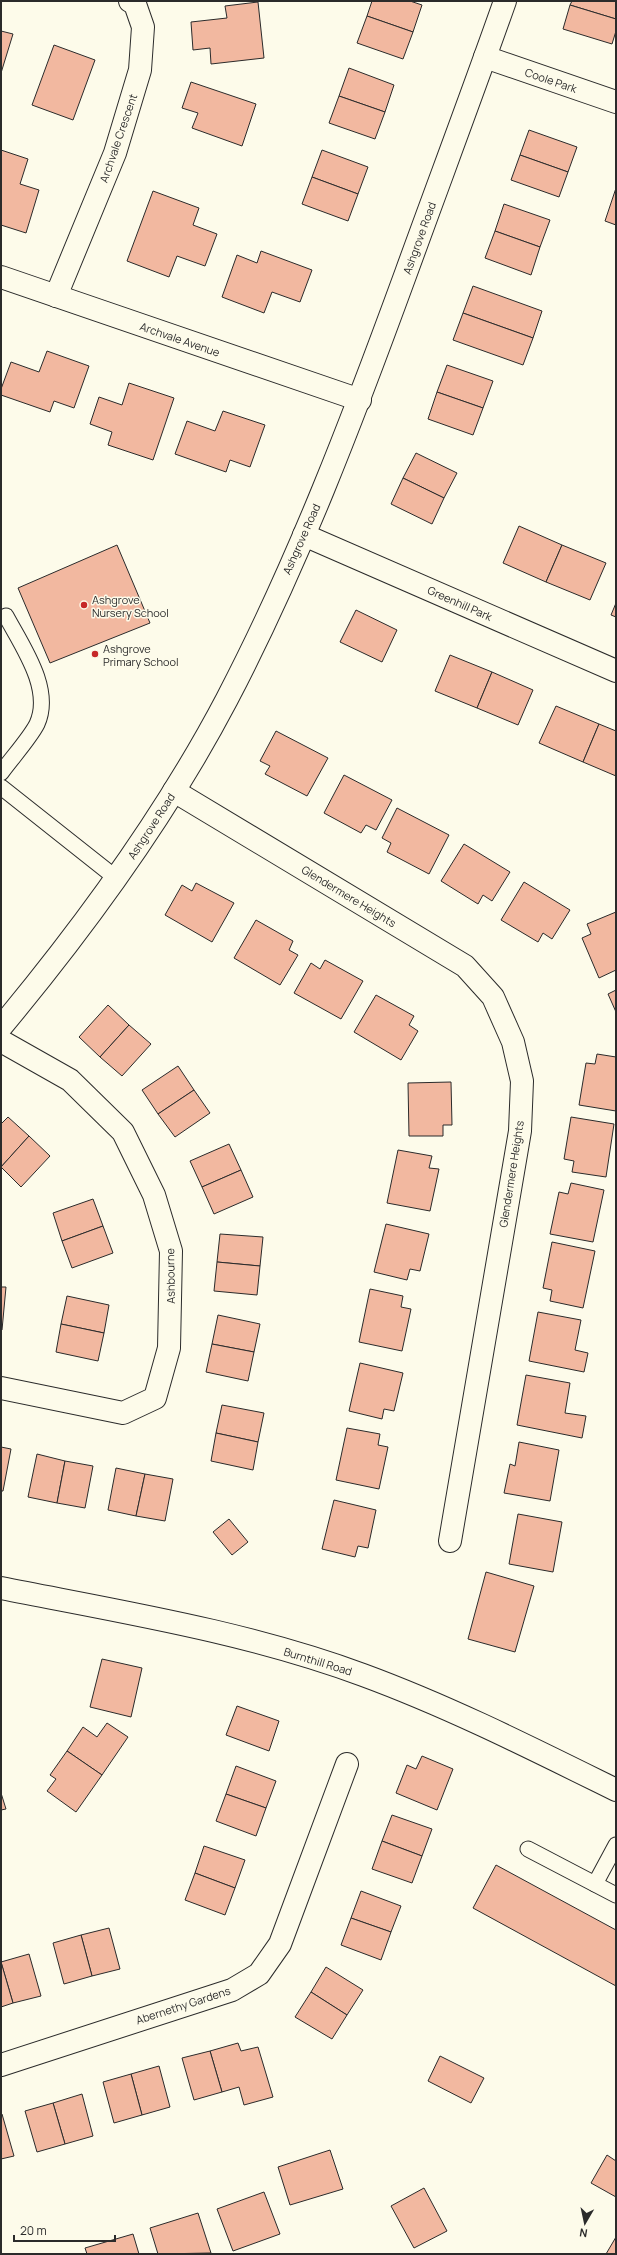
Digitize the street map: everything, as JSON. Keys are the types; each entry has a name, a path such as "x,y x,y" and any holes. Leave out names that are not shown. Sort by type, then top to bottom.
{"street":[{"name":"Archvale Crescent","path":"56,296 115,153 140,70 143,27 135,4 130,1"},
{"name":"Ashgrove Road","path":"1,1028 57,960 116,878 174,791 226,700 304,535 360,400 505,1"},
{"name":"Coole Park","path":"485,58 616,102"},
{"name":"Archvale Avenue","path":"1,277 360,400"},
{"name":"Greenhill Park","path":"304,535 616,671"},
{"name":"Glendermere Heights","path":"174,791 465,966 493,997 513,1042 522,1081 520,1130 450,1541"},
{"name":"Ashbourne","path":"1,1041 70,1080 123,1132 154,1195 172,1251 169,1348 155,1398 123,1413 1,1388"},
{"name":"Burnthill Road","path":"1,1588 177,1623 287,1650 356,1673 493,1729 616,1790"},
{"name":"Abernethy Gardens","path":"1,2065 232,1990 259,1974 280,1944 347,1764"}],"lane":[{"path":"1,773 37,724 42,704 36,675 6,616"},
{"path":"1,787 116,878"},
{"path":"595,1884 616,1845"},
{"path":"528,1849 616,1895"}],"building":[{"path":"372,1 410,1 422,5 413,32 367,16"},
{"path":"572,1 616,1 616,19 570,5"},
{"path":"258,2 264,58 211,64 210,48 193,50 191,22 227,18 225,6"},
{"path":"570,5 616,19 616,31 612,44 563,29"},
{"path":"367,16 413,32 403,59 357,43"},
{"path":"1,31 13,34 1,73"},
{"path":"54,45 95,60 73,120 32,105"},
{"path":"349,68 394,85 385,112 339,96"},
{"path":"191,82 256,104 242,146 192,128 198,113 182,108"},
{"path":"339,96 385,112 375,139 329,123"},
{"path":"529,130 577,147 568,172 520,155"},
{"path":"1,150 28,159 20,184 39,190 26,233 1,225"},
{"path":"322,150 368,167 358,194 312,177"},
{"path":"520,155 568,172 559,197 511,180"},
{"path":"312,177 358,194 348,221 302,204"},
{"path":"616,188 616,225 605,221"},
{"path":"153,191 199,208 193,225 217,234 205,266 177,256 169,277 127,261"},
{"path":"504,204 550,220 540,247 495,231"},
{"path":"495,231 540,247 531,275 485,258"},
{"path":"261,251 312,270 300,302 272,292 264,313 222,297 237,255 257,263"},
{"path":"473,286 542,311 533,338 463,313"},
{"path":"463,313 533,338 523,365 453,340"},
{"path":"47,351 89,366 74,408 54,401 50,412 1,395 1,389 11,362 39,372"},
{"path":"447,365 493,381 483,408 437,392"},
{"path":"129,383 174,398 153,460 108,445 112,432 90,424 99,397 122,405"},
{"path":"437,392 483,408 473,435 428,419"},
{"path":"223,411 265,425 250,467 230,460 226,472 175,454 187,421 215,431"},
{"path":"416,453 457,473 444,498 403,478"},
{"path":"403,478 444,498 432,524 391,504"},
{"path":"519,526 562,545 546,582 503,563"},
{"name":"Ashgrove Nursery School","path":"117,545 150,623 50,663 18,588"},
{"path":"562,545 606,563 590,600 546,582"},
{"path":"616,603 616,617 611,615"},
{"path":"356,610 397,630 382,662 340,642"},
{"path":"450,655 492,672 477,708 435,691"},
{"path":"492,672 533,690 518,725 477,708"},
{"path":"556,706 599,724 583,762 539,743"},
{"path":"599,724 616,731 616,776 583,762"},
{"path":"276,731 328,758 307,796 265,774 270,766 260,761"},
{"path":"344,775 392,800 376,830 366,825 361,833 324,813"},
{"path":"397,808 449,835 429,874 387,852 391,843 382,838"},
{"path":"464,844 510,872 492,901 483,895 478,904 441,881"},
{"path":"524,882 570,910 552,939 543,933 538,942 501,920"},
{"path":"196,883 234,903 212,942 165,915 182,885 192,891"},
{"path":"616,912 616,970 599,978 582,938 591,934 587,924"},
{"path":"256,920 293,941 289,950 298,955 280,985 234,958"},
{"path":"325,960 363,981 341,1019 294,993 311,963 320,969"},
{"path":"616,990 616,1012 608,994"},
{"path":"376,995 414,1016 409,1025 418,1031 401,1060 354,1032"},
{"path":"108,1005 129,1025 100,1057 79,1037"},
{"path":"129,1025 151,1044 122,1076 100,1057"},
{"path":"597,1054 616,1057 616,1111 579,1105 586,1063 595,1064"},
{"path":"178,1066 194,1090 158,1114 142,1090"},
{"path":"451,1082 452,1125 443,1125 443,1136 409,1136 408,1083"},
{"path":"194,1090 210,1113 175,1137 158,1114"},
{"path":"8,1117 29,1136 1,1167 1,1124"},
{"path":"571,1117 614,1124 606,1177 572,1172 574,1161 564,1159"},
{"path":"29,1136 50,1156 21,1187 1,1167"},
{"path":"229,1144 241,1170 202,1187 190,1161"},
{"path":"398,1150 432,1156 429,1168 439,1169 430,1211 387,1203"},
{"path":"241,1170 253,1197 214,1214 202,1187"},
{"path":"571,1183 604,1190 593,1242 550,1234 559,1192 568,1194"},
{"path":"93,1199 103,1226 62,1241 53,1213"},
{"path":"386,1224 429,1234 420,1271 410,1269 407,1280 374,1272"},
{"path":"103,1226 113,1253 72,1268 62,1241"},
{"path":"220,1234 263,1237 260,1266 217,1262"},
{"path":"552,1242 595,1251 583,1308 550,1301 552,1290 543,1288"},
{"path":"217,1262 260,1266 257,1295 214,1291"},
{"path":"1,1287 6,1287 2,1330 1,1330"},
{"path":"370,1289 403,1296 401,1307 411,1309 402,1351 359,1342"},
{"path":"67,1296 109,1305 104,1333 61,1324"},
{"path":"538,1312 581,1320 575,1350 588,1353 584,1372 529,1361"},
{"path":"218,1315 260,1324 254,1352 212,1344"},
{"path":"61,1324 104,1333 98,1361 56,1352"},
{"path":"212,1344 254,1352 248,1381 206,1372"},
{"path":"360,1363 403,1373 394,1411 384,1409 382,1419 349,1411"},
{"path":"526,1375 570,1383 565,1413 586,1416 582,1438 517,1425"},
{"path":"222,1405 264,1413 258,1442 216,1433"},
{"path":"347,1428 380,1434 378,1445 388,1447 379,1489 336,1480"},
{"path":"216,1433 258,1442 253,1470 211,1461"},
{"path":"519,1442 559,1450 550,1501 504,1493 510,1464 515,1466"},
{"path":"1,1447 11,1449 3,1491 1,1491"},
{"path":"37,1454 65,1461 57,1503 28,1497"},
{"path":"65,1461 93,1466 85,1508 57,1503"},
{"path":"116,1468 145,1474 136,1516 108,1510"},
{"path":"145,1474 173,1479 165,1521 136,1516"},
{"path":"334,1500 376,1510 368,1548 358,1546 355,1557 322,1549"},
{"path":"518,1514 562,1522 553,1572 509,1564"},
{"path":"229,1519 248,1542 232,1555 213,1532"},
{"path":"486,1572 534,1586 515,1652 468,1639"},
{"path":"102,1659 142,1668 131,1717 90,1707"},
{"path":"237,1706 279,1721 269,1751 226,1735"},
{"path":"107,1723 128,1737 102,1775 67,1751 83,1727 97,1737"},
{"path":"67,1751 102,1775 76,1812 47,1791 56,1779 50,1775"},
{"path":"422,1756 453,1769 437,1810 396,1793 407,1765 416,1769"},
{"path":"236,1766 276,1781 266,1808 226,1794"},
{"path":"1,1793 6,1809 1,1810"},
{"path":"226,1794 266,1808 256,1836 216,1821"},
{"path":"392,1815 432,1829 422,1856 382,1841"},
{"path":"382,1841 422,1856 412,1883 372,1869"},
{"path":"204,1846 245,1860 235,1888 195,1873"},
{"path":"496,1865 616,1930 616,1986 473,1908"},
{"path":"195,1873 235,1888 225,1915 185,1900"},
{"path":"361,1891 401,1906 391,1932 351,1918"},
{"path":"351,1918 391,1932 381,1960 341,1945"},
{"path":"109,1928 120,1969 92,1976 81,1935"},
{"path":"81,1935 92,1976 64,1984 53,1943"},
{"path":"29,1954 41,1996 13,2003 1,1962"},
{"path":"1,1962 13,2003 1,2007"},
{"path":"326,1967 363,1990 347,2015 311,1992"},
{"path":"311,1992 347,2015 332,2039 295,2017"},
{"path":"238,2043 241,2051 258,2047 273,2097 244,2105 239,2087 222,2092 210,2051"},
{"path":"210,2051 222,2092 194,2100 182,2058"},
{"path":"440,2056 484,2078 471,2103 428,2081"},
{"path":"159,2066 170,2107 142,2115 131,2074"},
{"path":"131,2074 142,2115 114,2123 103,2082"},
{"path":"82,2094 93,2136 65,2144 53,2103"},
{"path":"53,2103 65,2144 37,2152 25,2111"},
{"path":"2,2114 14,2156 1,2159 1,2115"},
{"path":"330,2150 343,2189 290,2205 278,2167"},
{"path":"607,2155 616,2161 616,2197 591,2183"},
{"path":"424,2188 447,2231 414,2248 391,2206"},
{"path":"264,2192 280,2234 233,2251 217,2209"},
{"path":"198,2213 211,2253 158,2254 150,2228"},
{"path":"133,2234 139,2254 87,2254 85,2248"},
{"path":"616,2237 616,2254 606,2254"}],"place":[{"name":"Ashgrove Nursery School","path":"84,605"},
{"name":"Ashgrove Primary School","path":"95,654"}]}
